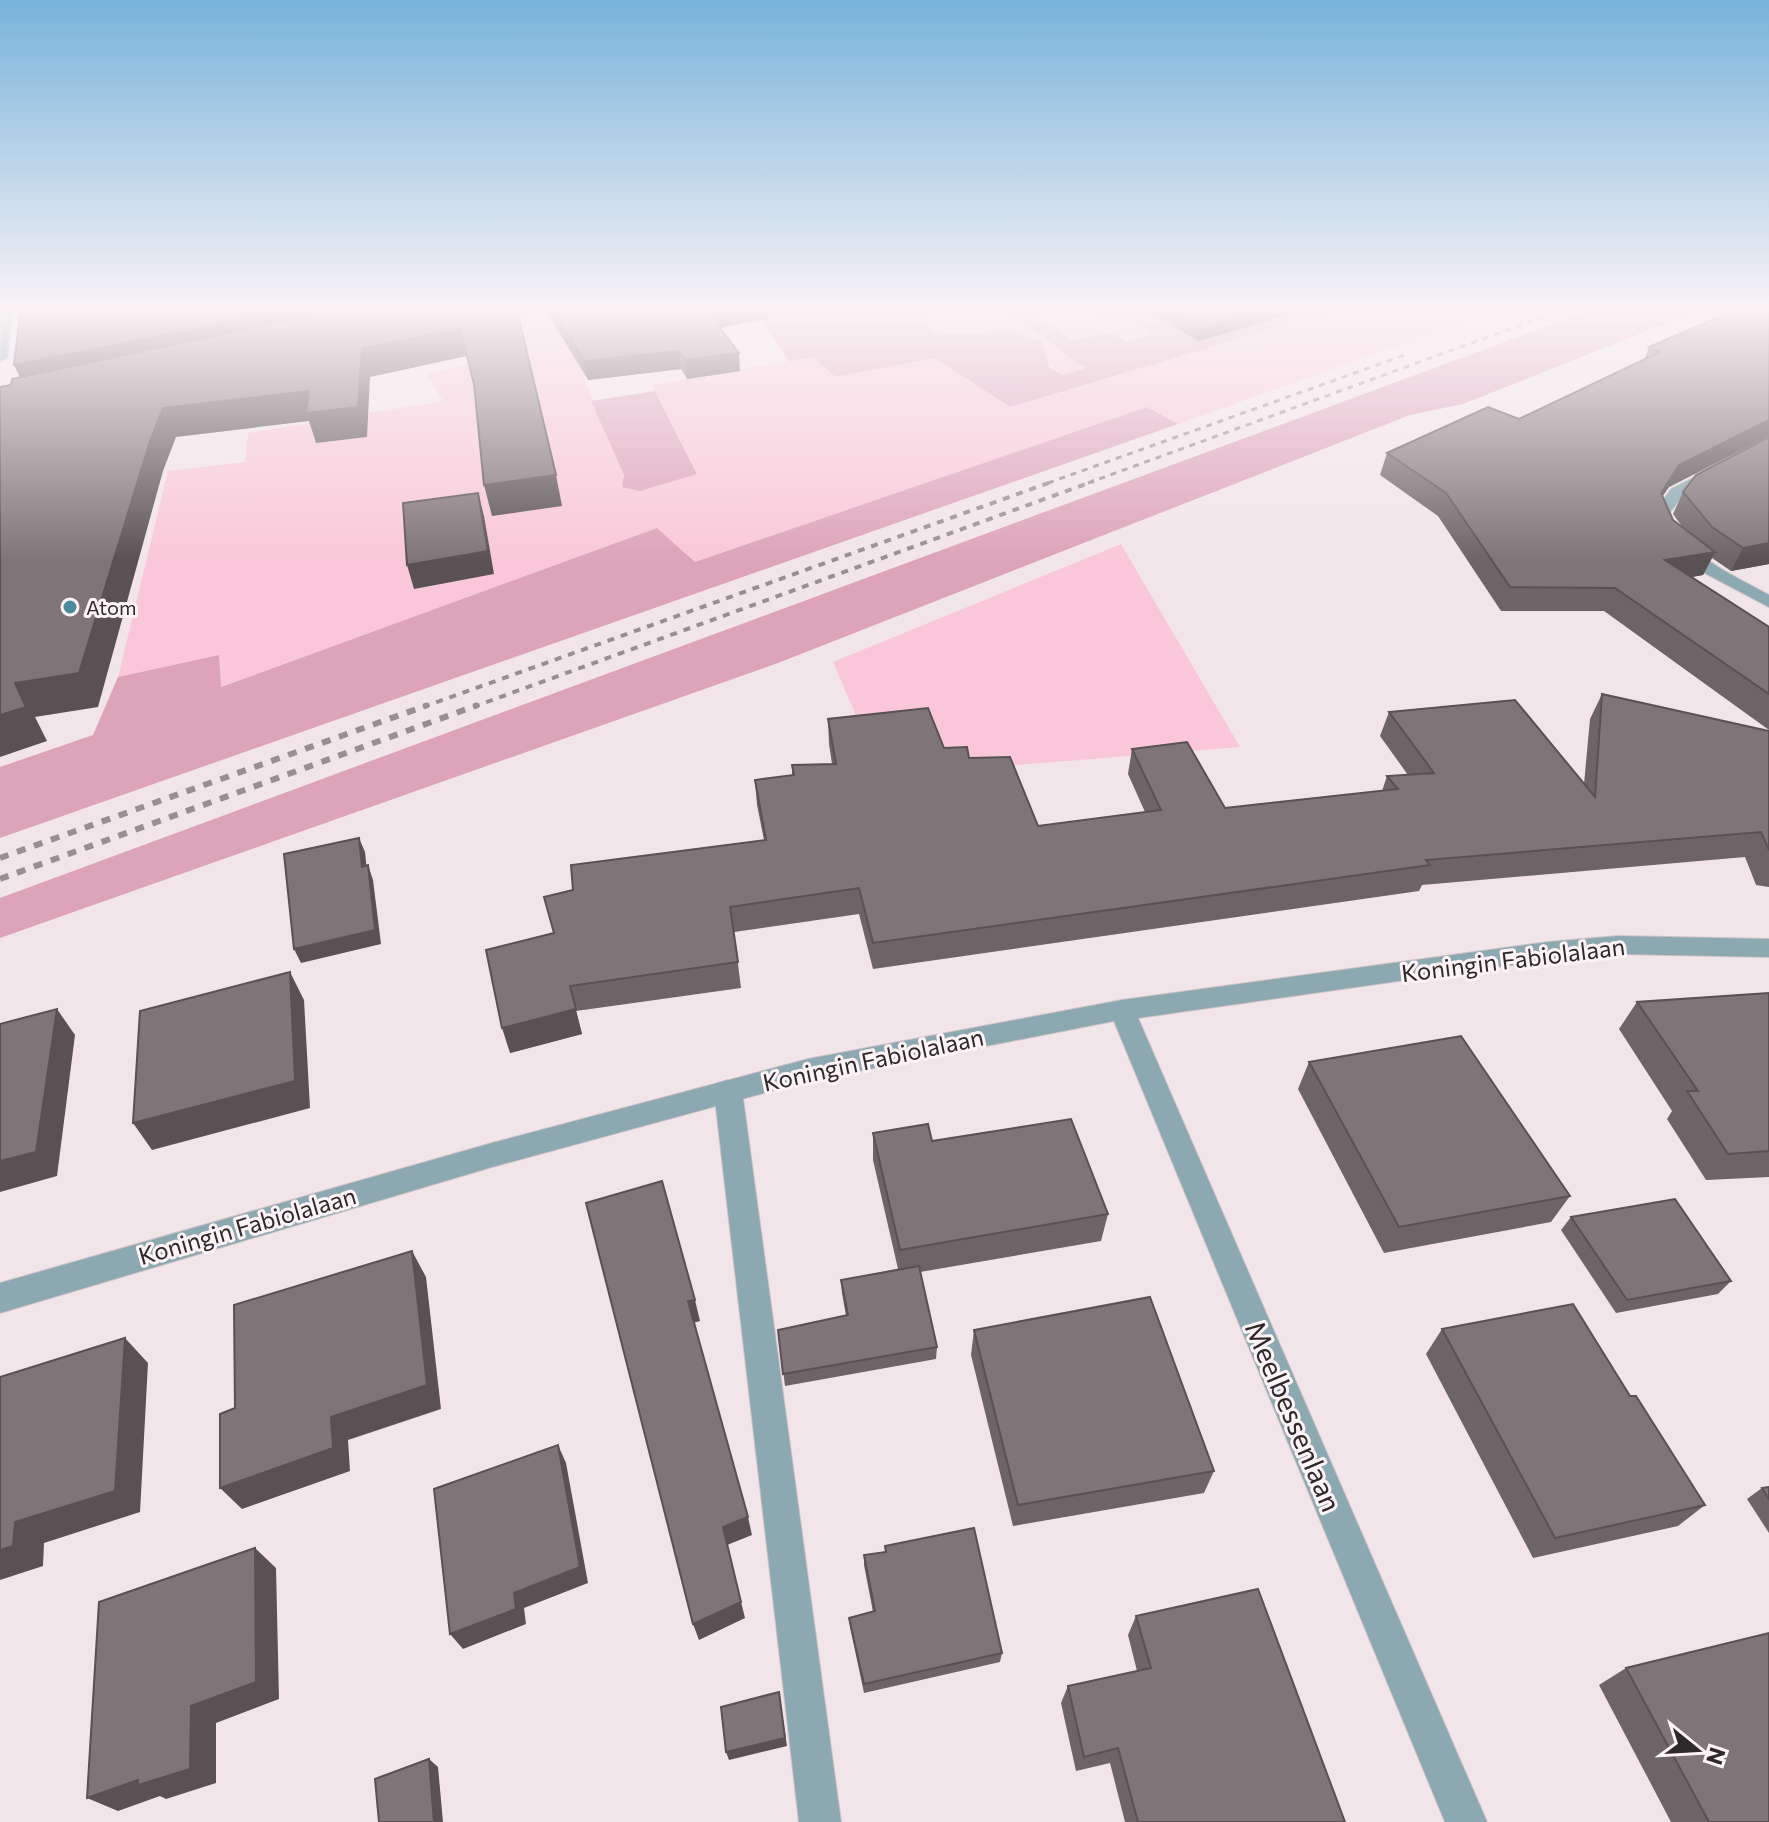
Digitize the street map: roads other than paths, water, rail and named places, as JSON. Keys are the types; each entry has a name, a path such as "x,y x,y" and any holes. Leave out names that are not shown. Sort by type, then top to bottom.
{"street":[{"path":"1769,443 1677,492 1661,514 1670,537 1703,565 1769,602"},
{"name":"Koningin Fabiolalaan","path":"0,1298 492,1155 808,1070 1122,1010 1562,950 1675,944 1769,948"},
{"name":"Meelbessenlaan","path":"1122,1010 1466,1822"},
{"path":"728,1091 820,1822"}],"railway":[{"path":"1048,483 1305,391"},
{"path":"1088,483 1340,391"},
{"path":"423,707 1054,481"},
{"path":"473,707 1094,481"},
{"path":"0,858 428,705"},
{"path":"0,879 478,705"}],"place":[{"name":"Atom","path":"70,607"}]}
